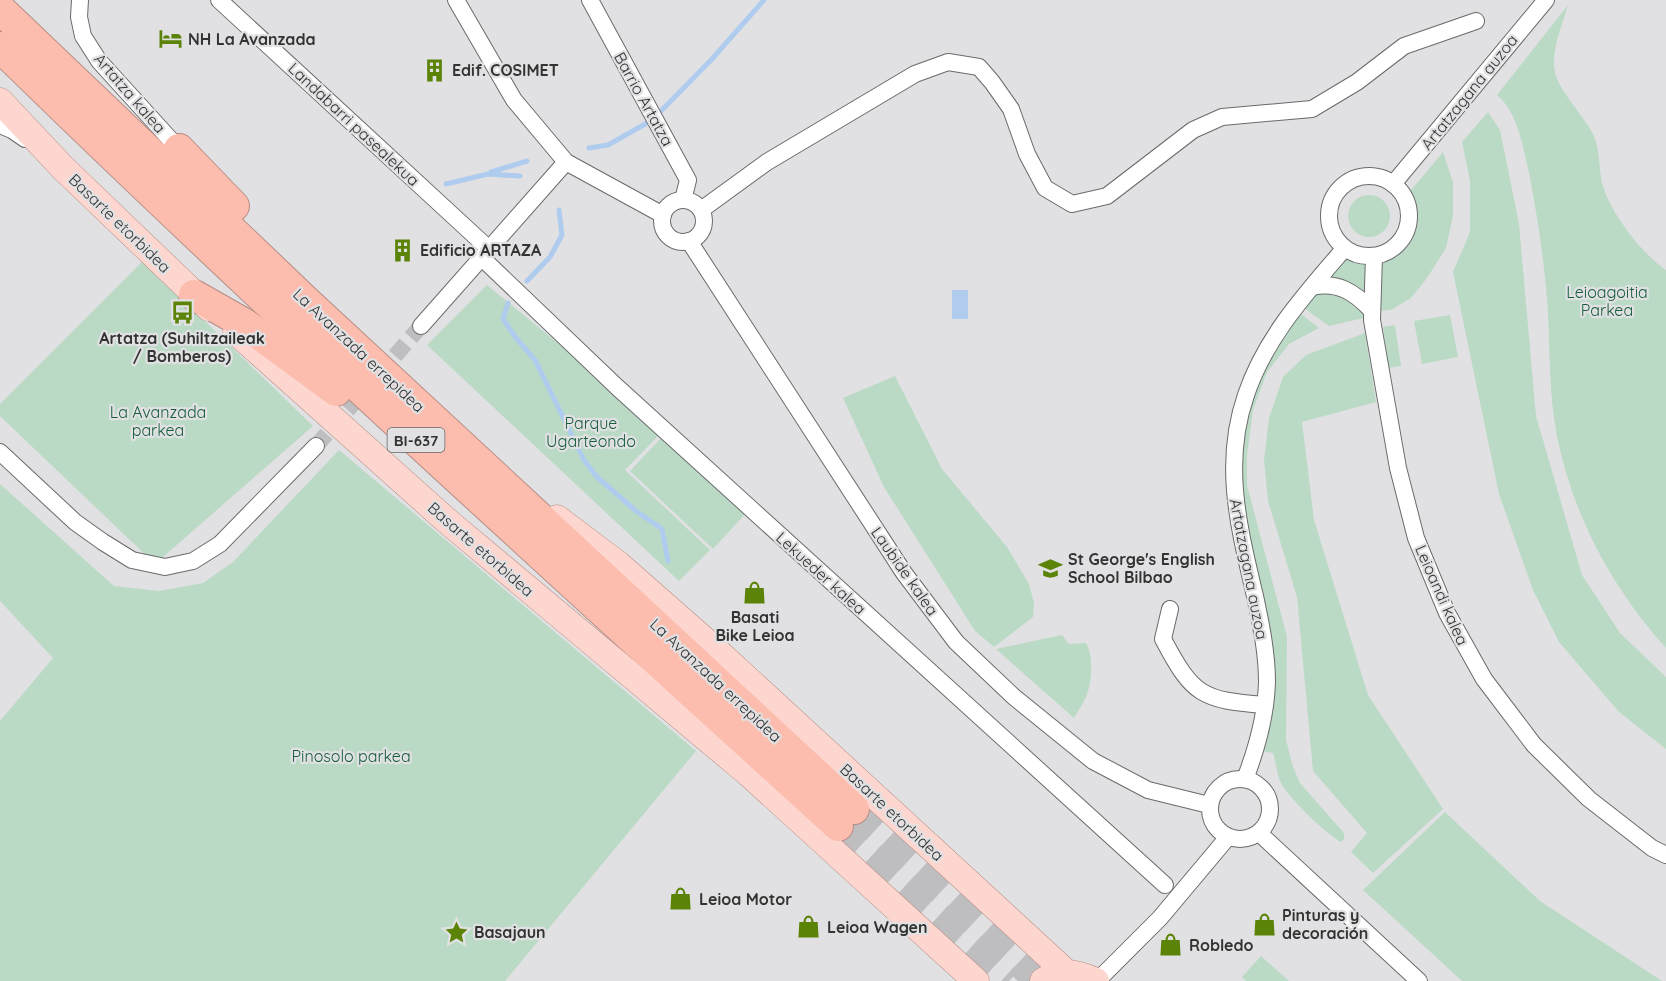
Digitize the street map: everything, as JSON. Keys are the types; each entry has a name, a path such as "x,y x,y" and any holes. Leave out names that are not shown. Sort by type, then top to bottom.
{"highway":[{"name":"La Avanzada errepidea","path":"0,9 305,300 465,448 846,818 495,513 279,315 120,165 0,47"},
{"path":"179,149 325,300 402,390"},
{"path":"194,295 244,324 309,370 495,513"}],"main road":[{"name":"Basarte etorbidea","path":"0,101 63,168 194,295 455,527 749,774 976,981"},
{"name":"Basarte etorbidea","path":"465,448 627,572 717,651 1067,973"},
{"path":"1043,981 1067,973 1081,974 1097,981"}],"street":[{"name":"Artatza kalea","path":"80,0 79,17 83,36 99,61 179,149"},
{"name":"Landabarri pasealekua","path":"219,0 485,253"},
{"path":"456,0 514,100 566,162 663,215"},
{"name":"Barrio Artatza","path":"590,0 688,180 683,200"},
{"name":"Artatzagana auzoa","path":"1393,184 1546,0"},
{"path":"701,210 776,156 915,74 948,62 979,67 1011,109 1027,154 1045,188 1072,204 1107,196 1192,130 1222,117 1312,109 1357,82 1404,46 1476,21"},
{"path":"0,126 12,129 63,168"},
{"path":"421,326 566,162"},
{"path":"1363,176 1379,177 1393,184 1407,203 1408,226 1403,238 1396,247 1374,256 1353,254 1344,249 1334,237 1328,222 1329,206 1336,192 1348,181 1363,176"},
{"path":"683,200 690,201 701,210 702,228 695,238 689,241 677,241 671,238 663,228 663,215 670,204 683,200"},
{"name":"Laubide kalea","path":"689,241 904,573 956,642 1014,698 1093,761 1148,790 1209,805"},
{"name":"Artatzagana auzoa","path":"1245,779 1256,752 1267,680 1263,636 1237,517 1233,478 1236,443 1245,395 1262,355 1280,328 1344,249"},
{"name":"Lekueder kalea","path":"485,253 625,394 1165,885"},
{"name":"Leioandi kalea","path":"1374,256 1372,326 1398,468 1416,538 1447,613 1484,679 1534,745 1589,799 1652,848 1666,855"},
{"path":"1312,288 1321,285 1341,287 1350,291 1372,311"},
{"path":"0,452 75,522 103,542 132,560 165,567 193,561 220,544 316,446"},
{"path":"1170,609 1163,639 1180,671 1199,692 1226,702 1265,705"},
{"path":"1245,779 1262,788 1268,797 1270,807 1269,817 1259,833 1239,840 1228,837 1213,824 1209,805 1212,795 1226,782 1245,779"},
{"path":"1259,833 1419,981"},
{"path":"1097,981 1166,912 1228,837"}],"green space":[{"name":"Leioagoitia Parkea","path":"1568,5 1555,50 1556,76 1593,134 1602,183 1619,219 1647,254 1666,270 1666,648 1628,601 1597,550 1573,494 1564,466 1552,405 1547,295 1532,191 1519,131 1510,111 1497,95"},
{"path":"1488,112 1500,130 1519,224 1536,416 1582,575 1620,633 1666,677 1666,749 1619,712 1559,642 1533,590 1499,494 1453,272 1470,232 1470,181 1462,142"},
{"path":"1443,152 1453,182 1453,216 1446,248 1411,298 1391,310 1377,311 1378,259 1405,242 1411,227 1407,195"},
{"path":"1369,195 1384,201 1390,216 1384,231 1369,237 1354,231 1348,216 1354,201"},
{"path":"1344,253 1369,260 1368,301 1321,281"},
{"name":"La Avanzada parkea","path":"143,261 313,426 155,564 0,416 0,404"},
{"name":"Parque Ugarteondo","path":"487,285 664,430 625,470 710,550 679,581 427,345"},
{"path":"1314,290 1340,290 1368,317 1329,326 1301,306"},
{"path":"1297,311 1319,328 1289,344 1267,372 1253,410 1247,456 1247,485 1287,637 1286,740 1293,767 1300,783 1344,833 1344,839 1341,842 1318,825 1286,791 1280,781 1273,753 1261,751 1271,685 1242,517 1238,460 1254,382"},
{"path":"1450,315 1458,357 1422,364 1414,321"},
{"path":"1395,325 1401,366 1389,368 1383,327"},
{"path":"1365,333 1376,402 1302,422 1314,520 1368,695 1443,809 1373,873 1351,852 1367,833 1313,771 1297,597 1268,501 1264,460 1269,418 1283,377 1306,355"},
{"path":"895,376 942,469 1007,547 1029,584 1034,603 1033,617 994,647 975,631 884,487 843,398"},
{"path":"662,437 746,513 713,549 630,471"},
{"name":"Pinosolo parkea","path":"339,450 696,751 505,981 0,981 0,721 53,658 0,601 0,484 114,586 159,591 203,583 233,562"},
{"path":"1062,635 1069,644 1086,643 1089,648 1091,677 1088,691 1074,718 996,649"},
{"path":"1445,812 1540,901 1662,981 1462,981 1363,890"},
{"path":"1261,956 1289,981 1246,981 1242,977"}],"water":[{"path":"952,290 968,290 968,319 952,319"}],"waterway":[{"path":"661,111 712,59 764,0"},
{"path":"589,148 608,145 647,123"},
{"path":"491,172 527,161"},
{"path":"446,184 488,174 520,176"},
{"path":"527,281 550,257 562,235 559,210"},
{"path":"508,303 503,319 535,360 584,460 597,477 636,511 662,529 668,561"}],"tunnel":[{"path":"316,446 421,326"},
{"path":"854,809 1040,981"},
{"path":"838,826 1009,981"}],"place":[{"name":"NH La Avanzada","path":"170,39"},
{"name":"Edif. COSIMET","path":"434,70"},
{"name":"Edificio ARTAZA","path":"402,250"},
{"name":"Artatza (Suhiltzaileak / Bomberos)","path":"182,313"},
{"name":"St George's English School Bilbao","path":"1050,568"},
{"name":"Basati Bike Leioa","path":"755,592"},
{"name":"Leioa Motor","path":"681,899"},
{"name":"Pinturas y decoración","path":"1264,924"},
{"name":"Leioa Wagen","path":"809,927"},
{"name":"Basajaun","path":"456,932"},
{"name":"Robledo","path":"1171,945"}]}
